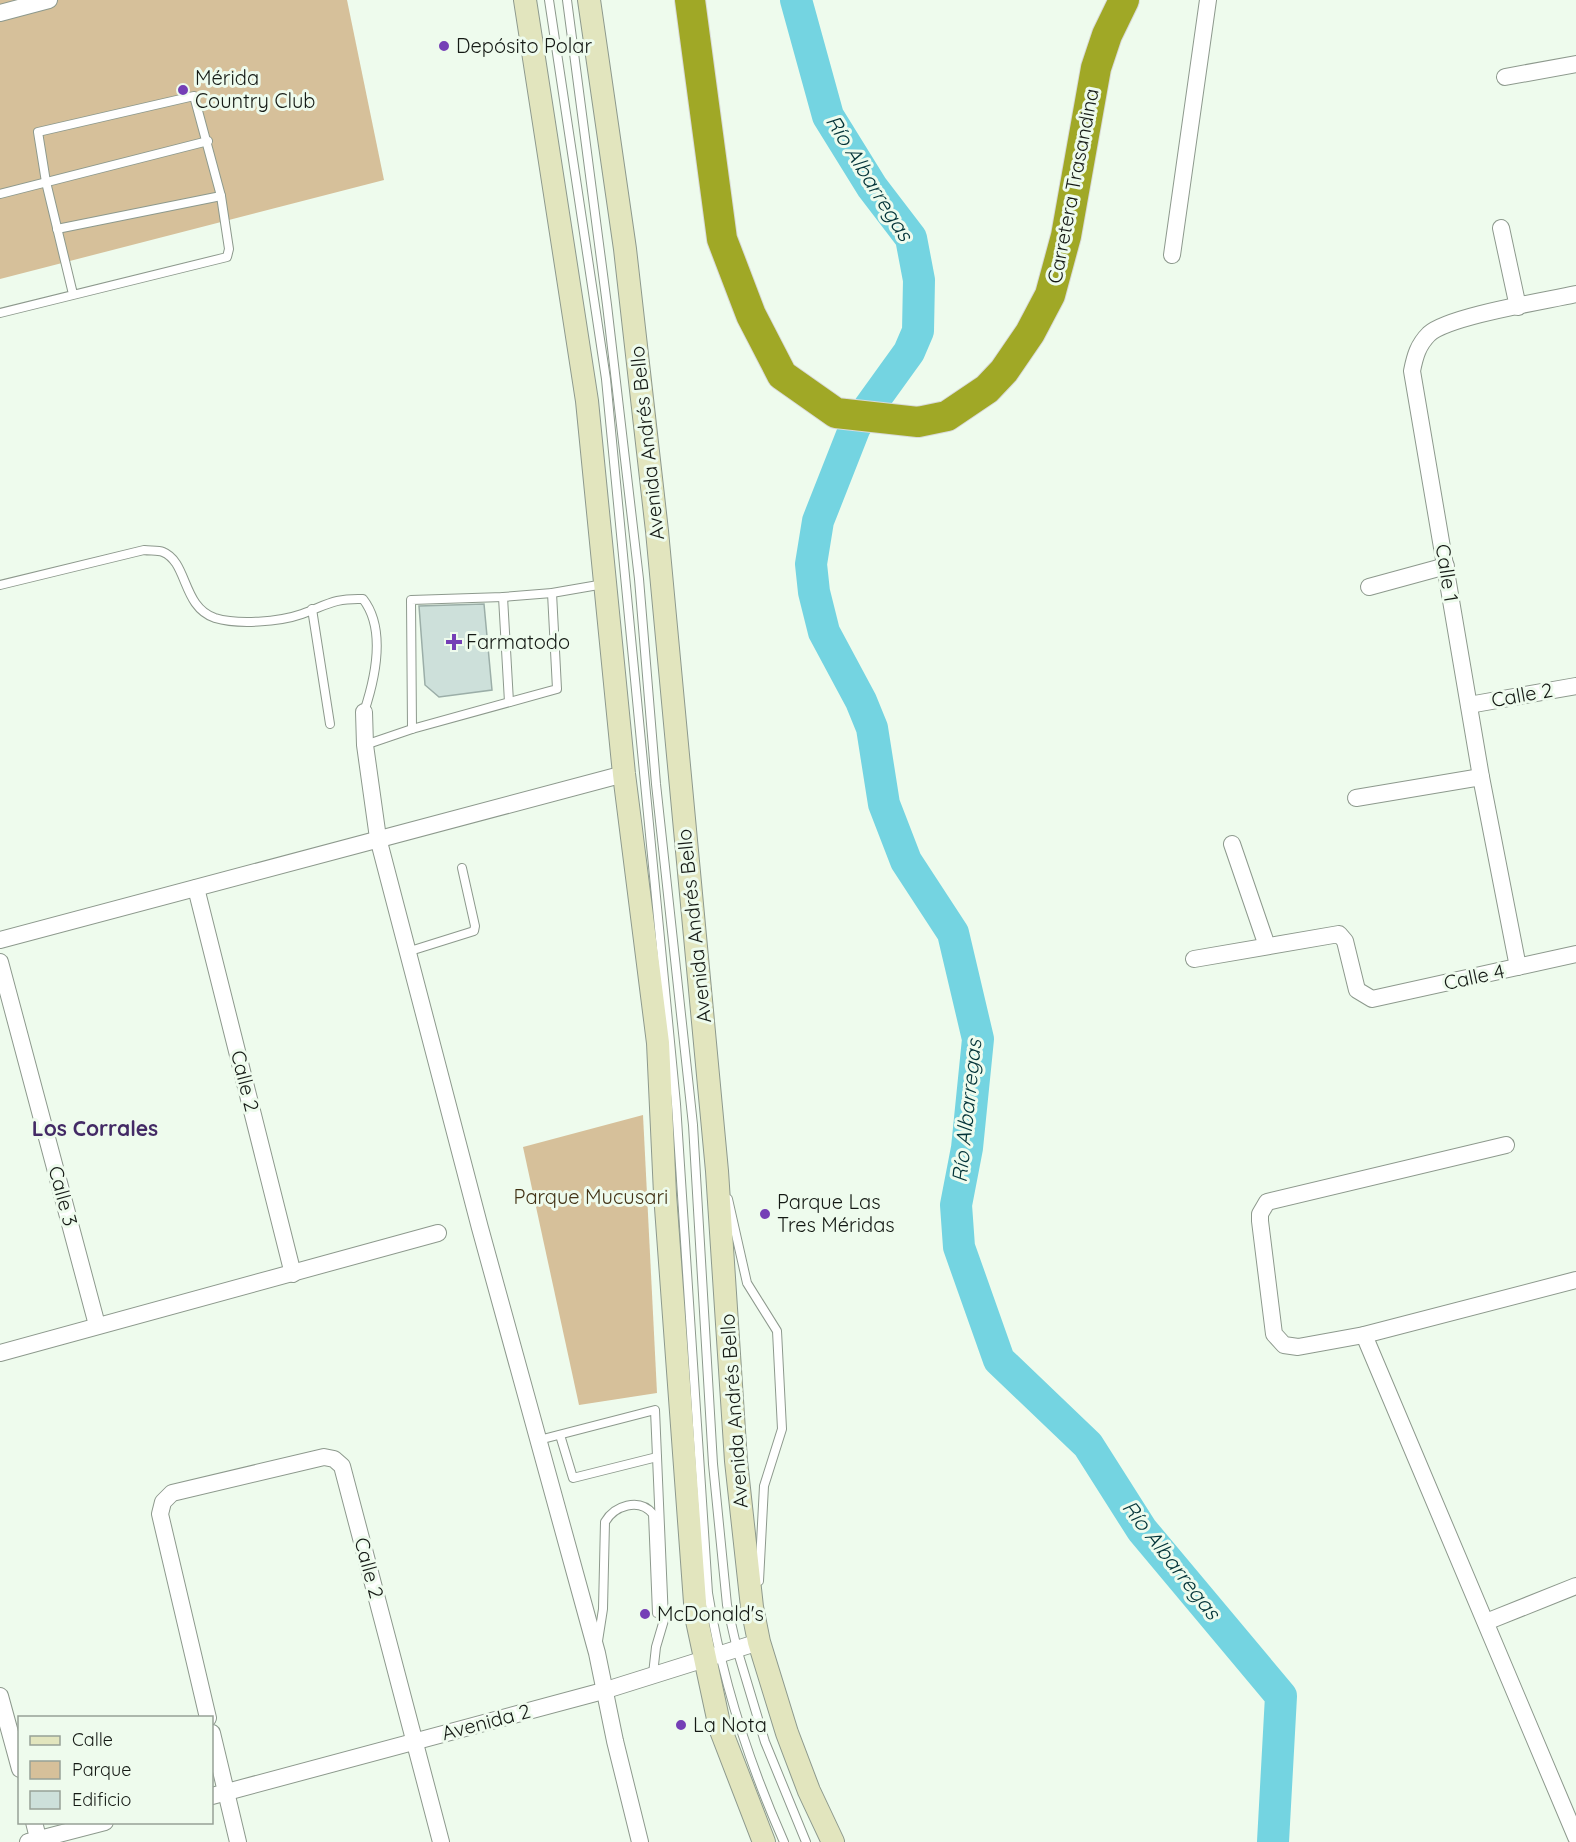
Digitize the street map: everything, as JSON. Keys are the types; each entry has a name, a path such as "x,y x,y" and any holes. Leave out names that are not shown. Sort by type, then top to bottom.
{"highway":[{"name":"Carretera Trasandina","path":"690,0 722,239 751,315 782,375 836,413 918,422 947,416 987,389 1004,371 1030,333 1050,295 1059,266 1096,68 1107,34 1124,0"}],"street":[{"path":"0,13 49,0"},
{"path":"525,0 587,401 624,774 658,1043 664,1194 691,1575 711,1657 720,1728 764,1842"},
{"name":"Avenida Andrés Bello","path":"589,0 625,249 654,508 717,1171 736,1461 752,1607 759,1642 786,1733 809,1791 833,1842"},
{"path":"1172,255 1208,0"},
{"path":"1505,77 1576,64"},
{"path":"1501,228 1518,307"},
{"name":"Calle 1","path":"1518,967 1481,777 1412,371 1417,349 1430,333 1450,323 1576,294"},
{"path":"1369,587 1446,566"},
{"name":"Calle 2","path":"1469,705 1576,686"},
{"path":"364,712 365,745 378,838 597,1653 603,1691 640,1842"},
{"path":"0,940 624,774"},
{"path":"1356,798 1481,777"},
{"path":"1194,959 1267,946 1232,844"},
{"name":"Calle 2","path":"196,888 293,1274"},
{"name":"Calle 4","path":"1267,946 1339,934 1345,941 1357,990 1372,999 1576,954"},
{"name":"Calle 3","path":"0,962 98,1325"},
{"path":"1506,1145 1273,1199 1260,1214 1273,1328 1278,1341 1284,1345 1298,1347 1364,1335 1576,1280"},
{"path":"0,1353 438,1233"},
{"path":"1364,1335 1576,1838"},
{"name":"Calle 2","path":"208,1716 160,1514 163,1502 171,1493 324,1457 334,1459 342,1466 441,1842"},
{"path":"1485,1622 1576,1586"},
{"name":"Avenida 2","path":"219,1794 603,1691 759,1642"},
{"path":"0,1696 18,1762"},
{"path":"213,1742 219,1794 238,1842"},
{"path":"34,1824 35,1841 98,1824"}],"lane":[{"path":"549,0 606,379 664,971 677,1127 711,1657 756,1779 784,1842"},
{"path":"567,0 606,294 639,579 655,772 693,1125 720,1543 727,1605 737,1649 775,1771 806,1842"},
{"path":"0,313 227,257 229,249 221,196 194,96 190,95 39,130 46,182 73,294"},
{"path":"0,194 208,141"},
{"path":"57,229 221,196"},
{"path":"0,585 144,550 163,552 174,561 191,598 201,610 215,618 236,621 270,620 300,615 328,601 363,599 370,608 378,653 374,681 364,712"},
{"path":"412,729 411,600 552,593 606,584"},
{"path":"365,745 412,729 557,689 552,593"},
{"path":"503,597 508,702"},
{"path":"312,609 330,724"},
{"path":"407,952 474,931 462,868"},
{"path":"717,1171 730,1205 747,1283 777,1332 782,1429 764,1486 758,1585 752,1607"},
{"path":"539,1440 655,1410 664,1620 653,1674"},
{"path":"560,1435 573,1478 657,1457"},
{"path":"597,1653 603,1609 605,1522 619,1508 638,1506 648,1509 653,1514 657,1613"}],"green space":[{"name":"Mérida Country Club","path":"0,0 347,0 384,180 0,279"},
{"name":"Parque Mucusari","path":"643,1115 657,1393 579,1405 523,1147"}],"building":[{"name":"Farmatodo","path":"484,604 492,690 439,697 425,685 419,606"}],"waterway":[{"name":"Río Albarregas","path":"796,0 828,116 872,187 911,238 919,280 918,331 909,352 855,427 818,521 811,564 814,592 824,632 861,701 872,728 884,804 906,861 953,933 978,1039 967,1148 956,1205 959,1247 999,1360 1088,1445 1142,1530 1281,1696 1273,1842"}],"place":[{"name":"Depósito Polar","path":"444,46"},
{"name":"Mérida Country Club","path":"183,90"},
{"name":"Farmatodo","path":"454,642"},
{"name":"Parque Las Tres Méridas","path":"765,1214"},
{"name":"McDonald's","path":"645,1614"},
{"name":"La Nota","path":"681,1725"}],"district":[{"name":"Los Corrales","path":"95,1129"}]}
